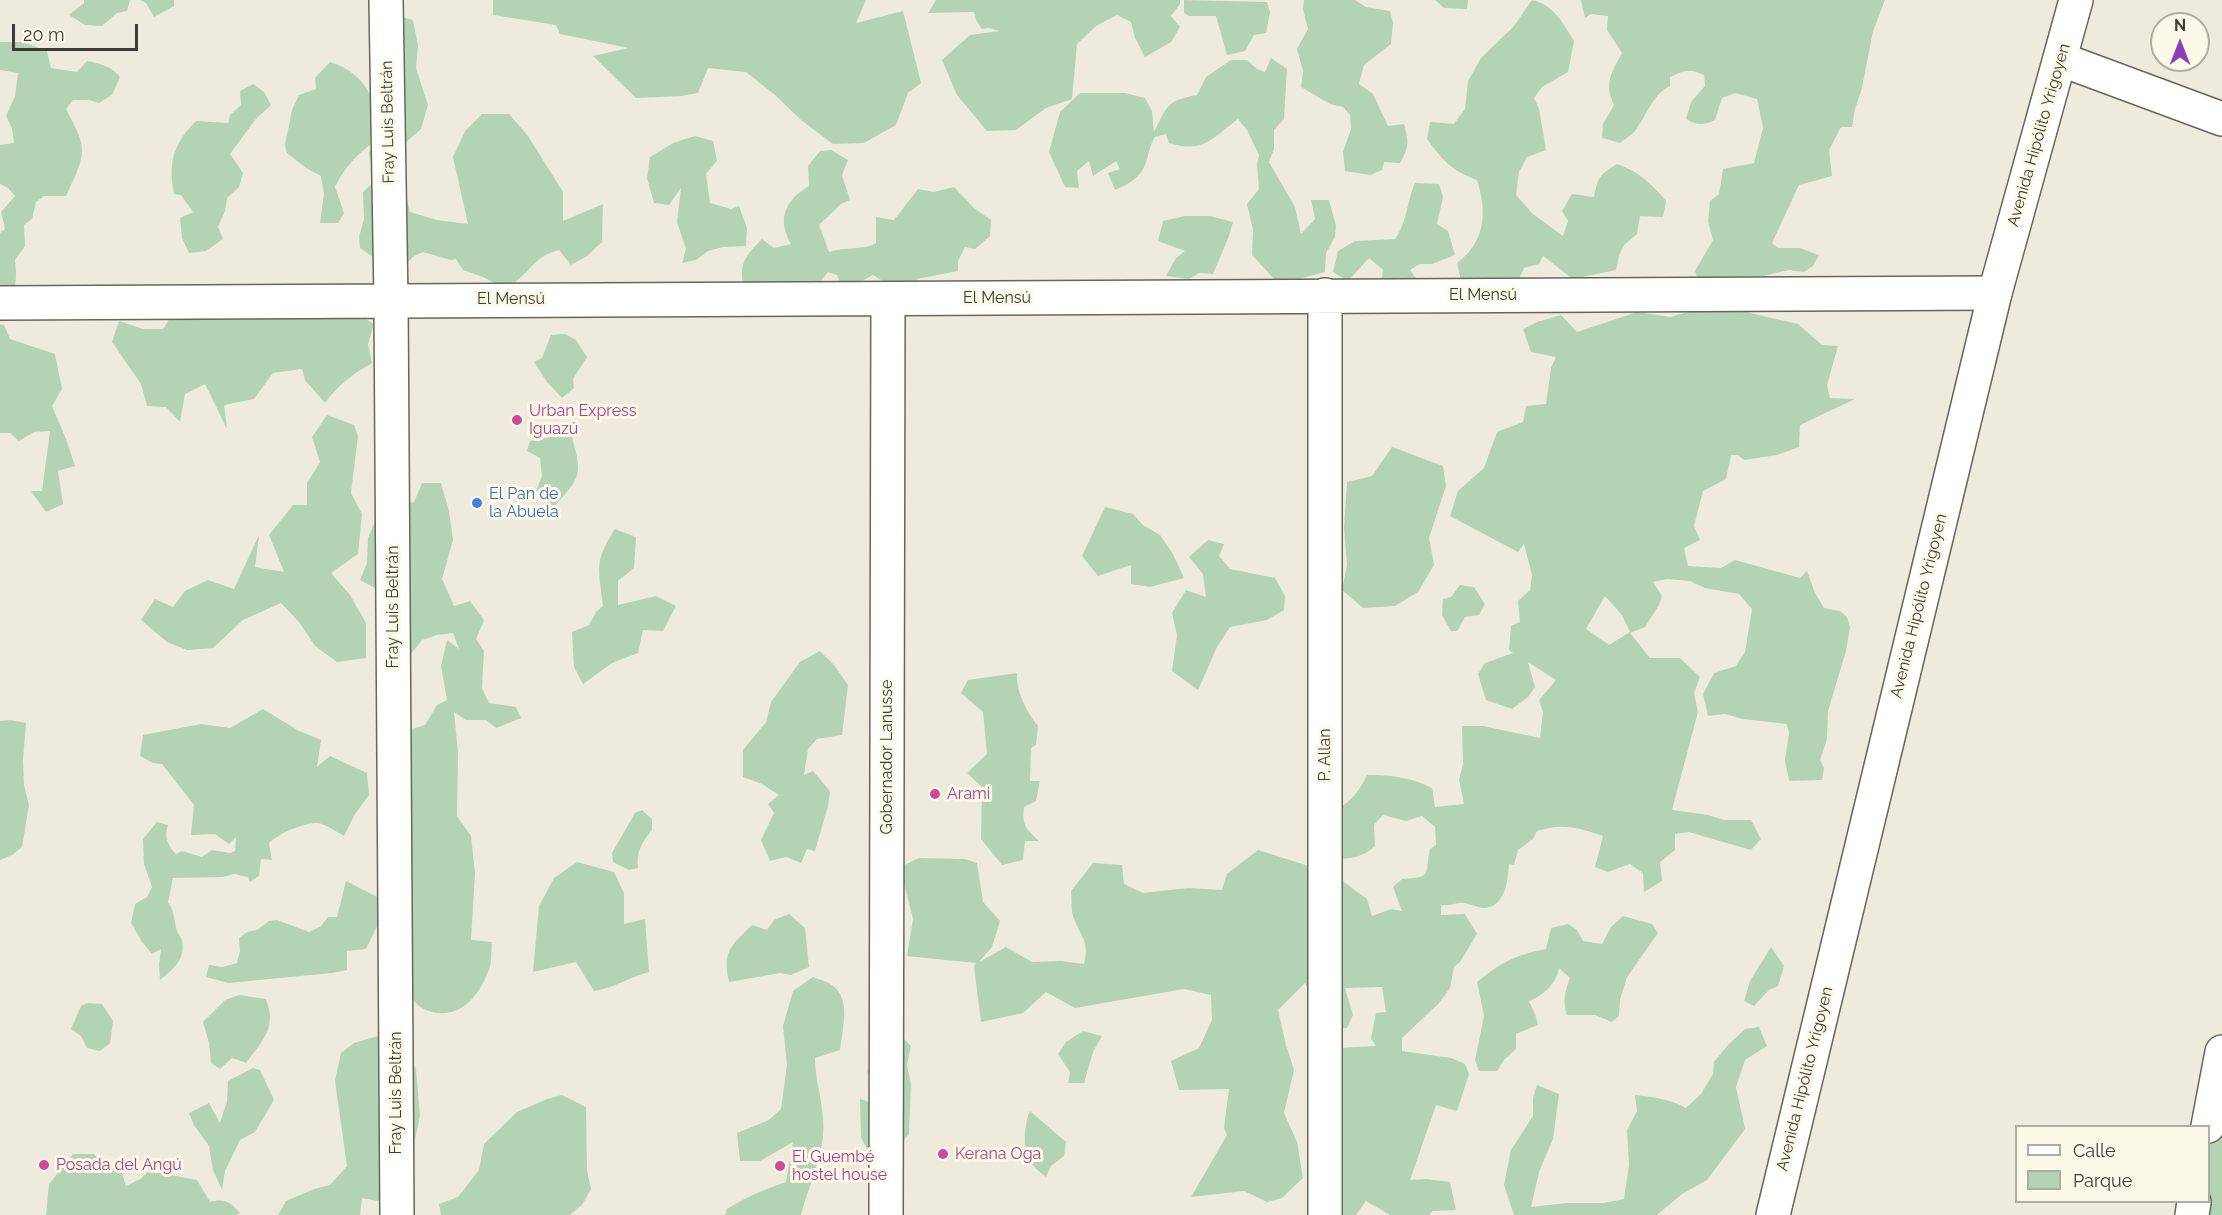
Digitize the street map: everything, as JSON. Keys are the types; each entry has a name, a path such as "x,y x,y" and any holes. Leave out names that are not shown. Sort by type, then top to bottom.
{"street":[{"name":"Fray Luis Beltrán","path":"386,0 392,300 397,1215"},
{"name":"Avenida Hipólito Yrigoyen","path":"1773,1215 1995,293 2076,0"},
{"path":"2060,59 2222,119"},
{"name":"El Mensú","path":"0,303 1995,293"},
{"name":"P. Allan","path":"1325,296 1325,1215"},
{"name":"Gobernador Lanusse","path":"886,1215 888,299"},
{"path":"2208,1125 2222,1052"}],"green space":[{"path":"84,0 130,0 127,11 117,13 102,26 85,25 69,15 84,3"},
{"path":"140,0 174,0 174,6 154,17 146,3"},
{"path":"493,0 866,0 856,23 903,11 921,83 908,93 896,125 864,143 833,144 801,120 746,72 708,68 698,93 636,98 593,56 629,48 560,34 556,25 493,15"},
{"path":"936,0 1180,0 1180,4 1171,16 1180,27 1171,42 1145,57 1135,38 1131,22 1117,15 1096,26 1077,44 1072,99 1046,108 1016,130 987,131 957,95 942,60 970,35 1000,31 982,29 974,12 928,13"},
{"path":"1184,0 1267,2 1270,12 1266,33 1254,35 1245,51 1227,55 1216,16 1189,16 1184,13"},
{"path":"1304,0 1355,0 1366,7 1390,11 1393,23 1391,44 1364,65 1359,84 1373,94 1388,126 1404,124 1407,144 1400,163 1384,162 1382,170 1370,175 1345,171 1343,152 1351,129 1350,115 1343,107 1330,104 1301,87 1303,71 1297,49 1308,29 1303,9"},
{"path":"1435,0 1468,0 1467,9 1444,8"},
{"path":"1532,0 1552,10 1574,41 1568,72 1542,87 1534,98 1539,109 1546,150 1527,157 1519,172 1516,195 1533,214 1563,236 1568,221 1562,211 1572,194 1594,197 1600,177 1617,164 1638,174 1661,195 1666,201 1663,217 1640,216 1637,234 1624,245 1616,270 1573,279 1543,256 1539,264 1524,268 1515,288 1461,281 1457,263 1474,245 1482,225 1480,192 1477,180 1448,164 1427,139 1430,122 1454,124 1465,109 1468,81 1481,58 1514,26"},
{"path":"1581,0 1885,0 1873,31 1852,127 1841,127 1829,150 1832,176 1799,185 1772,243 1778,248 1800,248 1819,255 1813,266 1804,272 1789,270 1752,276 1737,293 1698,281 1695,271 1713,240 1708,221 1710,201 1719,194 1723,169 1754,163 1763,128 1757,99 1735,93 1722,98 1715,120 1704,124 1694,123 1686,119 1691,102 1705,86 1704,75 1695,71 1683,71 1670,77 1670,86 1654,100 1632,134 1620,143 1602,138 1603,124 1614,105 1609,90 1610,78 1622,53 1607,30 1608,16 1591,14 1585,18"},
{"path":"398,16 413,20 418,45 416,68 428,105 421,129 404,144 400,170 410,212 437,220 468,224 453,157 465,131 482,114 509,114 528,136 563,192 563,221 603,204 602,242 587,256 571,265 559,250 551,253 540,259 515,282 519,288 500,286 463,270 456,259 451,260 423,252 414,256 404,266 376,259 360,248 359,237 364,219 363,192 380,176 372,172 369,153 374,142 352,162 335,187 344,213 338,223 320,223 324,194 321,176 287,153 285,145 292,110 299,95 316,89 315,78 330,62 356,76 372,99 375,76 370,64"},
{"path":"0,42 22,42 47,51 51,68 77,72 87,61 109,68 120,77 112,95 99,103 89,100 73,100 66,109 82,145 79,167 66,196 44,196 36,202 32,219 24,225 25,246 15,260 14,289 0,314 0,233 5,229 1,212 15,196 8,188 0,184 0,145 14,143 12,128 6,116 15,96 18,73 0,70"},
{"path":"1271,58 1287,69 1284,119 1274,130 1274,149 1269,162 1295,207 1301,234 1315,219 1311,200 1329,200 1336,226 1335,237 1326,253 1325,272 1287,282 1275,280 1252,255 1253,230 1247,204 1259,189 1257,164 1259,155 1247,130 1238,119 1214,138 1191,147 1169,143 1166,134 1155,137 1141,173 1131,182 1115,190 1108,173 1120,169 1116,161 1093,176 1089,161 1077,171 1079,188 1065,187 1049,152 1060,112 1080,93 1125,93 1145,98 1152,111 1154,132 1162,116 1173,102 1197,95 1206,77 1231,60 1247,60 1257,69 1265,72"},
{"path":"253,84 264,92 271,105 255,120 230,154 243,173 239,187 227,198 225,211 218,227 223,239 206,251 189,253 182,238 180,218 193,212 181,195 174,194 172,183 172,163 177,146 196,121 228,123 230,115 241,105 240,91"},
{"path":"695,136 713,141 717,161 706,174 710,203 731,209 739,206 747,228 746,246 723,247 708,251 696,260 682,263 686,249 677,222 681,188 669,205 654,203 647,178 650,157 673,143"},
{"path":"831,150 848,160 842,175 850,200 841,204 819,225 829,252 865,247 876,243 876,217 894,220 918,189 934,192 954,187 974,208 991,220 990,236 975,249 965,247 958,261 958,271 917,279 921,288 886,283 873,275 842,288 837,275 828,272 819,283 743,284 742,270 745,259 762,239 774,248 791,244 784,226 786,210 794,197 809,186 808,166 820,151"},
{"path":"1415,183 1439,184 1443,197 1437,224 1448,231 1455,255 1432,264 1420,264 1410,270 1423,288 1381,283 1383,270 1369,258 1348,281 1333,272 1338,251 1355,241 1395,239 1402,226"},
{"path":"1185,216 1210,216 1233,222 1213,274 1199,273 1189,279 1166,276 1176,258 1185,251 1158,241 1163,221"},
{"path":"1705,307 1733,309 1798,324 1822,345 1838,346 1827,385 1830,398 1855,399 1800,425 1799,447 1777,455 1744,460 1738,455 1731,455 1726,479 1703,491 1694,526 1700,540 1684,548 1688,566 1721,568 1735,560 1800,578 1807,571 1815,593 1824,608 1840,611 1847,617 1850,627 1846,651 1828,711 1827,739 1820,760 1824,768 1822,780 1789,781 1785,760 1789,733 1787,724 1743,719 1725,714 1708,716 1703,694 1714,673 1736,666 1745,652 1752,609 1739,594 1705,588 1690,581 1667,579 1653,582 1662,596 1659,605 1645,627 1630,633 1650,658 1680,658 1700,677 1694,693 1698,712 1672,810 1708,815 1724,820 1751,820 1761,839 1751,850 1689,832 1675,834 1675,850 1660,862 1662,881 1644,892 1643,873 1630,864 1608,872 1595,867 1603,836 1570,827 1555,827 1537,831 1533,839 1518,850 1514,865 1509,864 1504,892 1496,904 1483,908 1462,903 1441,905 1441,915 1465,914 1477,934 1460,962 1454,967 1450,988 1439,1003 1402,1038 1402,1051 1451,1058 1465,1064 1469,1074 1457,1111 1436,1105 1410,1180 1427,1179 1450,1182 1456,1210 1432,1211 1430,1215 1390,1215 1366,1201 1356,1215 1316,1215 1336,1048 1376,1046 1371,1039 1376,1013 1386,1012 1382,987 1345,988 1353,1015 1347,1028 1334,1029 1318,1044 1308,1034 1314,1020 1315,1008 1305,983 1278,1010 1294,1070 1284,1113 1297,1142 1303,1178 1282,1198 1267,1202 1244,1191 1191,1197 1227,1135 1224,1128 1229,1089 1179,1090 1171,1061 1199,1048 1212,1020 1211,995 1184,989 1075,1008 1046,992 1023,1013 981,1022 974,966 976,963 907,956 913,919 900,867 919,858 965,859 977,863 983,902 1000,921 992,947 979,962 1006,947 1032,962 1061,961 1084,964 1085,943 1073,916 1071,891 1093,863 1122,865 1124,884 1143,893 1188,888 1222,890 1227,874 1258,850 1312,867 1341,880 1367,899 1372,916 1391,909 1402,911 1393,887 1402,879 1419,877 1426,873 1430,849 1436,845 1435,827 1422,816 1406,821 1383,815 1374,825 1375,846 1369,851 1352,858 1325,861 1325,817 1350,800 1367,775 1401,777 1432,788 1435,807 1464,804 1459,780 1463,764 1462,726 1483,726 1540,738 1543,712 1539,700 1556,680 1528,662 1535,687 1528,697 1512,709 1486,700 1478,674 1485,663 1513,653 1509,650 1511,626 1520,622 1518,601 1530,590 1532,575 1524,544 1518,552 1450,516 1458,491 1484,468 1497,432 1523,422 1526,406 1546,404 1551,368 1556,357 1531,352 1523,329 1561,315 1577,332 1637,312 1670,317","holes":["1605,596 1622,615 1630,632 1609,645 1586,629"]},
{"path":"174,312 359,315 374,324 368,344 372,363 346,380 325,403 305,380 302,369 273,373 254,399 224,405 227,429 205,384 185,394 180,422 166,407 147,406 141,384 112,342 119,321 143,329 163,329"},
{"path":"0,324 4,325 10,339 55,354 62,389 52,406 75,466 58,471 63,504 46,512 31,491 42,491 50,431 34,432 19,441 10,433 0,433"},
{"path":"565,334 576,340 587,357 573,379 574,388 562,398 547,382 534,362 542,358 551,335"},
{"path":"327,415 354,425 358,436 351,493 362,514 358,554 331,573 350,595 366,623 366,658 337,662 315,646 299,622 281,603 243,620 213,648 187,650 167,642 141,620 155,599 173,607 185,591 208,580 234,589 259,535 255,567 284,572 269,535 293,505 307,505 307,483 320,462 312,437"},
{"path":"560,429 572,437 578,469 574,482 554,507 536,491 542,476 540,458 527,451 530,441 556,436"},
{"path":"1392,447 1443,466 1446,486 1429,538 1434,565 1418,592 1395,606 1363,608 1342,590 1347,565 1344,528 1347,482 1372,476"},
{"path":"422,483 441,483 449,511 453,540 442,579 454,606 470,601 484,620 476,639 484,651 482,688 489,703 516,707 521,718 496,728 486,720 466,720 454,712 458,752 457,816 471,836 475,873 471,940 492,942 490,966 481,987 467,1004 449,1013 426,1010 411,998 409,730 425,725 437,705 447,700 441,666 447,640 459,649 453,633 437,635 422,640 410,655 393,661 377,589 360,580 367,563 368,538 381,507 414,502"},
{"path":"1105,507 1133,514 1143,525 1160,535 1173,554 1184,578 1150,587 1131,584 1131,565 1098,576 1082,556"},
{"path":"615,529 636,537 634,568 618,581 618,605 656,596 676,606 663,631 643,630 638,653 612,663 583,684 574,667 572,632 589,625 596,612 603,606 599,574 600,558"},
{"path":"1208,540 1224,544 1219,556 1230,569 1275,578 1285,596 1284,610 1267,620 1230,627 1217,647 1198,690 1172,671 1177,635 1172,613 1186,590 1206,597 1203,574 1189,557"},
{"path":"1460,585 1474,587 1485,604 1479,615 1465,617 1457,631 1451,631 1442,615 1443,599 1451,597"},
{"path":"820,651 834,665 848,685 842,735 817,739 808,749 804,775 813,771 830,791 828,806 815,851 807,849 801,863 786,857 770,861 761,840 774,813 768,804 779,795 762,784 743,777 743,750 766,722 771,702 800,662"},
{"path":"1017,673 1018,687 1023,701 1038,726 1036,745 1031,748 1030,781 1040,781 1036,801 1024,807 1024,819 1026,827 1039,841 1025,841 1023,860 1002,865 981,839 982,787 967,773 987,754 983,712 961,693 968,680"},
{"path":"263,709 299,731 321,740 317,767 330,756 367,773 369,795 355,814 344,836 327,826 312,823 285,832 273,839 269,843 272,860 261,859 259,876 250,882 248,877 234,874 223,877 173,878 168,902 173,911 183,948 177,964 160,980 161,949 152,954 131,923 135,904 147,897 152,887 144,864 143,839 157,822 168,825 167,841 176,854 182,851 202,857 212,850 230,853 235,851 236,837 229,844 215,834 191,835 194,805 162,764 153,763 140,756 143,735 201,724 230,728"},
{"path":"0,721 26,723 23,760 24,785 29,805 22,847 12,855 0,860"},
{"path":"642,810 652,819 652,830 641,848 638,868 629,870 613,862 612,853 635,813"},
{"path":"577,862 614,872 624,893 624,924 645,919 649,972 594,991 576,962 533,972 539,906 554,878"},
{"path":"346,881 395,906 378,924 366,949 347,951 347,970 228,983 206,977 209,965 222,967 237,963 240,951 239,938 247,932 257,930 269,921 277,920 309,932 321,926 328,917 337,917"},
{"path":"789,914 805,928 809,967 791,975 780,973 729,982 728,956 739,938 752,925 767,930 774,920"},
{"path":"1623,916 1652,924 1658,933 1627,977 1620,1000 1619,1016 1612,1022 1595,1015 1567,1015 1565,996 1570,978 1559,968 1558,974 1548,988 1529,1001 1538,1025 1516,1034 1516,1049 1504,1060 1497,1071 1479,1071 1475,1060 1484,1016 1477,982 1509,960 1546,949 1551,928 1568,924 1577,930 1583,941 1602,944 1611,927"},
{"path":"1771,947 1784,966 1778,986 1769,990 1754,1006 1744,1001 1750,981"},
{"path":"813,977 830,984 838,991 844,1006 844,1024 840,1050 815,1058 822,1111 822,1144 801,1215 725,1215 727,1209 741,1201 786,1182 793,1142 760,1161 740,1161 737,1133 769,1120 781,1109 787,1065 783,1026 793,991"},
{"path":"239,995 266,999 270,1018 269,1026 263,1040 246,1063 232,1058 220,1069 211,1063 209,1043 203,1022 225,1000"},
{"path":"87,1003 102,1004 113,1021 110,1043 100,1051 87,1048 81,1036 71,1029 81,1006"},
{"path":"1759,1027 1767,1046 1745,1060 1736,1087 1745,1129 1707,1180 1682,1194 1657,1215 1514,1215 1504,1185 1511,1150 1533,1116 1533,1098 1537,1085 1559,1094 1553,1139 1539,1172 1531,1207 1566,1203 1603,1203 1624,1199 1629,1165 1627,1130 1637,1111 1635,1095 1668,1100 1686,1108 1701,1094 1713,1074 1714,1062 1728,1045 1745,1029"},
{"path":"1083,1031 1102,1036 1093,1052 1084,1083 1068,1083 1070,1072 1058,1054 1066,1042"},
{"path":"893,1032 911,1046 907,1065 911,1084 909,1134 893,1153 886,1154 868,1151 861,1137 860,1099 869,1102 876,1091 867,1071"},
{"path":"385,1034 405,1048 416,1069 420,1116 407,1177 378,1201 362,1198 360,1215 278,1215 286,1201 330,1185 347,1166 335,1081 341,1053 354,1043"},
{"path":"253,1068 260,1070 274,1100 255,1132 240,1140 225,1171 222,1190 213,1170 209,1146 194,1125 189,1113 209,1103 220,1123 227,1101 228,1081"},
{"path":"2222,1084 2222,1215 2176,1215 2180,1203 2210,1203 2208,1125"},
{"path":"562,1095 586,1107 587,1170 591,1189 582,1205 570,1215 441,1215 439,1204 458,1197 479,1170 484,1144 517,1112"},
{"path":"1030,1111 1066,1142 1064,1156 1051,1166 1046,1177 1031,1163 1026,1152 1025,1130"},
{"path":"73,1154 94,1154 108,1168 122,1173 126,1186 140,1179 158,1164 171,1175 197,1180 210,1202 219,1200 227,1202 240,1213 237,1215 46,1215 49,1184"}],"place":[{"name":"Urban Express Iguazú","path":"517,420"},
{"name":"El Pan de la Abuela","path":"477,503"},
{"name":"Arami","path":"935,794"},
{"name":"Kerana Oga","path":"943,1154"},
{"name":"Posada del Angú","path":"44,1165"},
{"name":"El Guembé hostel house","path":"780,1166"}]}
